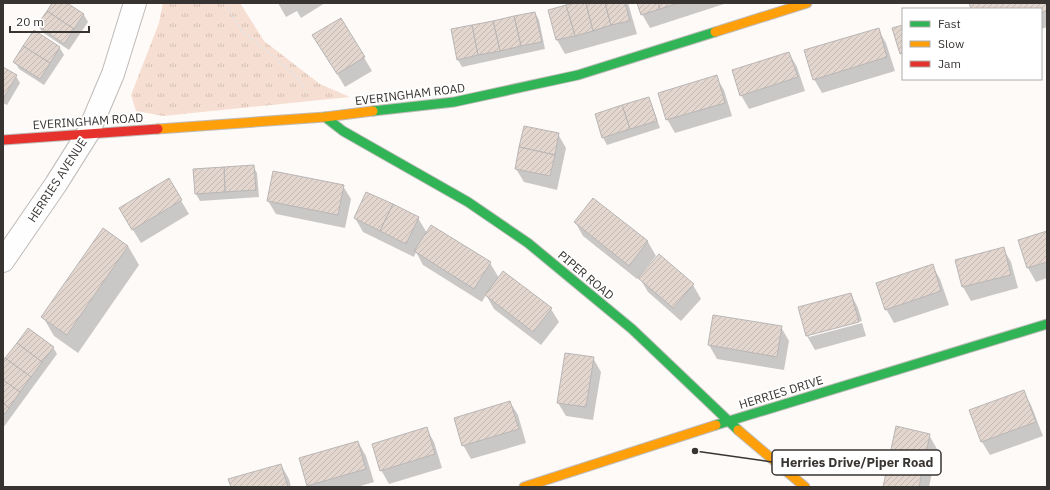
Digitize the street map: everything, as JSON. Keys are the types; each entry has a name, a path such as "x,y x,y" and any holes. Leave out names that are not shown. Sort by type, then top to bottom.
{"street":[{"name":"HERRIES AVENUE","path":"3,262 56,184 88,133 113,74 134,3"},
{"name":"EVERINGHAM ROAD","path":"3,140 325,117 454,102 578,75 808,3"},
{"name":"PIPER ROAD","path":"325,117 343,131 374,150 468,202 528,243 632,329 728,421 805,487"},
{"name":"HERRIES DRIVE","path":"524,487 728,421 1047,324"}],"path":[{"path":"226,3 241,30 295,75 325,117"}],"green space":[{"path":"163,3 240,3 264,41 320,84 350,97 163,116 136,111 131,95 159,23"}],"building":[{"path":"52,3 67,3 84,14 74,29 47,11"},
{"path":"586,3 593,31 575,36 566,5"},
{"path":"586,3 605,3 611,25 593,31"},
{"path":"605,3 625,3 630,21 611,25"},
{"path":"637,3 658,3 660,9 641,15"},
{"path":"658,3 678,3 660,9"},
{"path":"969,3 1047,3 1047,11 1042,13 1042,8 971,8"},
{"path":"566,5 575,36 556,40 548,10"},
{"path":"47,11 74,29 64,44 37,25"},
{"path":"535,12 542,42 521,46 514,16"},
{"path":"514,16 521,46 500,51 493,21"},
{"path":"341,18 365,57 337,74 312,35"},
{"path":"493,21 500,51 478,55 472,25"},
{"path":"472,25 478,55 457,60 451,29"},
{"path":"902,25 902,53 900,54 892,28"},
{"path":"879,28 887,57 813,80 804,50"},
{"path":"34,30 60,47 50,63 23,46"},
{"path":"23,46 50,63 40,79 13,62"},
{"path":"789,52 798,77 740,96 732,70"},
{"path":"3,67 17,75 3,99"},
{"path":"717,75 725,103 666,120 658,93"},
{"path":"649,97 657,121 630,129 622,105"},
{"path":"622,105 630,129 602,138 595,114"},
{"path":"524,126 559,133 555,155 519,147"},
{"path":"519,147 555,155 550,176 515,169"},
{"path":"254,165 256,190 225,192 224,167"},
{"path":"224,167 225,192 195,194 193,169"},
{"path":"273,171 344,185 338,215 267,201"},
{"path":"169,178 182,200 132,230 119,208"},
{"path":"366,192 393,204 380,231 354,218"},
{"path":"593,198 648,241 629,266 574,222"},
{"path":"393,204 419,217 406,244 380,231"},
{"path":"431,225 491,262 474,289 414,251"},
{"path":"103,228 128,246 67,335 41,317"},
{"path":"1047,231 1047,262 1027,268 1018,240"},
{"path":"1004,247 1011,275 962,287 955,260"},
{"path":"659,254 694,284 673,308 638,278"},
{"path":"933,264 941,291 885,310 876,283"},
{"path":"503,271 552,308 533,332 485,295"},
{"path":"851,293 859,322 806,336 798,307"},
{"path":"713,315 782,326 777,357 708,345"},
{"path":"28,328 54,347 42,362 17,343"},
{"path":"17,343 42,362 31,377 5,358"},
{"path":"565,353 594,357 586,407 557,403"},
{"path":"5,358 31,377 20,392 3,380 3,361"},
{"path":"3,380 20,392 9,408 3,403"},
{"path":"1024,390 1036,422 981,442 969,410"},
{"path":"510,401 519,429 462,446 454,418"},
{"path":"3,403 9,408 3,416"},
{"path":"896,426 930,434 919,487 883,487"},
{"path":"427,427 435,454 380,471 372,444"},
{"path":"358,441 366,469 307,486 299,458"},
{"path":"281,464 288,487 231,487 228,479"}],"traffic: fast":[{"path":"373,111 454,102 578,75 715,32"},
{"path":"325,117 343,131 468,202 528,243 632,329 738,430"},
{"path":"716,425 1047,324"}],"traffic: slow":[{"path":"715,32 807,3"},
{"path":"158,129 325,117 373,111"},
{"path":"524,487 716,425"},
{"path":"738,430 805,487"}],"traffic: jam":[{"path":"3,140 158,129"}],"place":[{"name":"Herries Drive/Piper Road","path":"695,451"}]}
